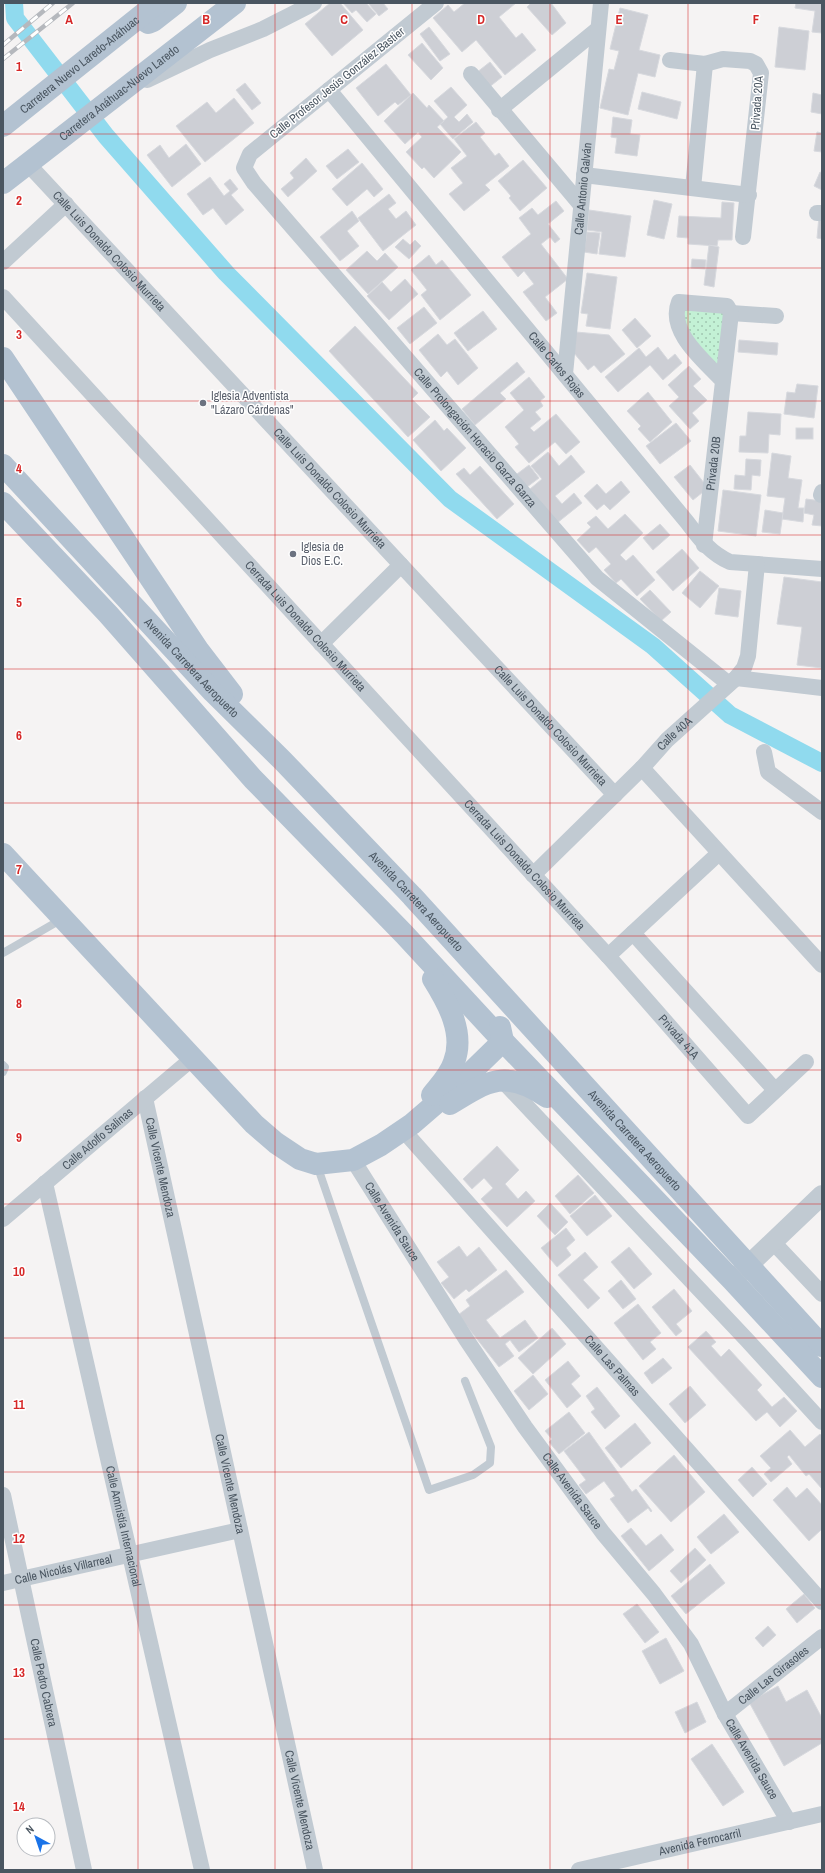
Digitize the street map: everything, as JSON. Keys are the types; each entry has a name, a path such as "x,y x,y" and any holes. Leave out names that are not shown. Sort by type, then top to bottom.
{"main road":[{"name":"Carretera Nuevo Laredo-Anáhuac","path":"3,126 157,3"},
{"path":"120,33 154,21 176,3"},
{"name":"Carretera Anáhuac-Nuevo Laredo","path":"3,190 17,172 235,3"},
{"path":"3,358 199,650 282,760"},
{"name":"Avenida Carretera Aeropuerto","path":"3,465 213,692 282,760 442,930 740,1273 822,1377"},
{"name":"Avenida Carretera Aeropuerto","path":"3,503 108,614 253,779 404,934 602,1146 822,1346"},
{"path":"3,854 254,1124 276,1143 300,1159 316,1164 353,1160 407,1127 432,1115 484,1084 502,1080 517,1081 533,1087 584,1126"},
{"path":"407,1127 462,1081 503,1041 498,1022 457,957 442,930"},
{"path":"404,934 450,1008 458,1035 455,1062 447,1075 407,1127"}],"street":[{"path":"116,96 210,50 294,15 314,3"},
{"name":"Calle Profesor Jesús González Bastier","path":"244,168 250,154 436,3"},
{"name":"Calle Antonio Galván","path":"564,374 600,3"},
{"path":"500,110 598,29"},
{"name":"Privada 20A","path":"670,60 705,64 723,59 750,61 756,64 761,73 744,237"},
{"path":"693,188 705,64"},
{"path":"470,74 581,205"},
{"name":"Calle Carlos Rojas","path":"329,90 687,522 704,545 717,556 730,562 822,569"},
{"name":"Calle Prolongación Horacio Garza Garza","path":"244,168 254,183 597,578 729,685"},
{"name":"Calle Luis Donaldo Colosio Murrieta","path":"17,172 66,204 615,795"},
{"path":"584,175 749,195"},
{"path":"3,262 66,204"},
{"name":"Cerrada Luis Donaldo Colosio Murrieta","path":"3,297 608,956"},
{"path":"723,381 682,333 676,321 676,310 679,302 727,306 731,313 776,316"},
{"name":"Privada 20B","path":"704,545 731,313"},
{"name":"Calle 40A","path":"533,875 642,768 667,740 729,685 744,668 748,656 757,564"},
{"path":"321,644 401,565"},
{"path":"729,685 822,688"},
{"path":"764,752 768,772 822,812"},
{"path":"642,768 822,965"},
{"path":"608,956 719,853"},
{"path":"633,933 775,1090"},
{"name":"Privada 41A","path":"608,956 748,1116 806,1062"},
{"name":"Calle Adolfo Salinas","path":"3,1219 193,1058"},
{"path":"502,1080 747,1340 822,1422"},
{"name":"Calle Vicente Mendoza","path":"145,1098 315,1870"},
{"name":"Calle Las Palmas","path":"407,1127 822,1602"},
{"name":"Calle Avenida Sauce","path":"353,1160 466,1339 525,1427 603,1533 654,1594 691,1644 725,1714 789,1822"},
{"name":"Calle Amnistía Internacional","path":"45,1183 202,1870"},
{"path":"740,1273 822,1195"},
{"path":"772,1242 822,1294"},
{"name":"Calle Pedro Cabrera","path":"3,1495 84,1870"},
{"name":"Calle Nicolás Villarreal","path":"3,1583 240,1530"},
{"name":"Calle Las Girasoles","path":"725,1714 822,1637"},
{"name":"Avenida Ferrocarril","path":"578,1870 822,1814"}],"lane":[{"path":"3,953 63,919"},
{"path":"3,1065 5,1067 3,1072"},
{"path":"316,1164 429,1490 473,1475 490,1463 491,1447 465,1380"}],"green space":[{"path":"679,302 727,306 723,381 691,346"}],"building":[{"path":"330,3 340,3 363,30 332,56 305,24"},
{"path":"343,3 366,3 376,14 367,22 356,10 352,13"},
{"path":"368,3 383,3 388,9 379,16"},
{"path":"465,3 516,3 499,17 516,38 522,33 536,50 505,75 476,40 462,52 433,18 448,5 454,12"},
{"path":"531,3 551,3 566,23 552,35 527,7"},
{"path":"796,3 822,3 822,33 812,32 815,11 795,8"},
{"path":"620,8 648,15 639,50 660,55 655,77 638,73 628,115 600,108 609,69 614,70 619,51 610,49"},
{"path":"429,27 450,54 440,61 420,34"},
{"path":"779,27 809,31 805,70 775,67"},
{"path":"422,43 443,68 431,80 408,55"},
{"path":"490,62 502,77 488,88 476,73"},
{"path":"386,64 411,95 398,105 395,102 378,116 356,88"},
{"path":"245,83 261,103 252,110 236,90"},
{"path":"451,87 467,105 454,117 459,122 467,114 473,122 453,139 440,124 448,117 434,101"},
{"path":"642,92 681,102 677,119 638,109"},
{"path":"413,93 427,108 429,105 444,121 437,127 461,152 434,178 424,167 422,169 406,152 422,137 418,132 405,144 384,121"},
{"path":"813,93 822,95 822,114 811,112"},
{"path":"234,98 254,123 205,162 176,126 207,102 216,113"},
{"path":"613,117 632,120 630,134 640,135 637,156 615,153 617,138 611,137"},
{"path":"476,122 485,133 480,137 495,156 499,153 509,166 485,185 490,190 464,211 449,194 463,183 451,168 467,156 454,139"},
{"path":"817,132 822,133 822,152 814,151"},
{"path":"186,144 201,164 172,187 147,155 160,145 169,158"},
{"path":"348,149 359,162 337,179 326,166"},
{"path":"306,158 317,171 288,197 281,189 294,178 290,173"},
{"path":"523,160 547,188 520,211 509,198 511,196 498,181"},
{"path":"362,163 383,189 374,197 367,189 347,206 332,189"},
{"path":"820,172 822,173 822,190 814,186"},
{"path":"210,177 224,196 230,191 224,184 230,179 238,189 231,195 244,210 226,225 213,208 203,215 187,194"},
{"path":"389,194 396,203 388,209 396,219 406,211 416,225 383,251 358,218"},
{"path":"654,200 672,204 664,239 647,235"},
{"path":"556,201 564,211 548,224 560,239 555,243 550,237 541,244 568,279 545,297 557,313 546,321 523,292 534,284 524,271 518,277 502,257 531,234 519,218 532,208 538,215"},
{"path":"722,202 734,203 732,240 718,240 717,246 688,244 688,238 677,237 679,216 721,218"},
{"path":"589,210 631,216 625,257 599,254 602,232 587,230"},
{"path":"352,211 359,221 347,231 359,246 340,261 320,237"},
{"path":"819,216 822,216 822,239 817,238"},
{"path":"587,232 600,233 597,254 584,252"},
{"path":"403,239 410,245 415,240 421,246 409,259 395,247"},
{"path":"709,245 719,247 714,287 704,285"},
{"path":"367,251 377,261 385,253 398,267 368,294 346,270"},
{"path":"429,255 436,265 442,260 471,295 440,320 421,295 427,290 411,270"},
{"path":"692,259 706,260 705,269 691,268"},
{"path":"587,273 617,277 610,329 586,326 588,314 581,313"},
{"path":"405,279 418,294 389,320 367,296 382,282 391,292"},
{"path":"424,307 437,323 410,344 397,328"},
{"path":"483,311 497,329 468,351 454,333"},
{"path":"635,318 651,336 637,348 622,330"},
{"path":"355,326 418,393 412,399 430,417 408,437 329,351"},
{"path":"576,332 609,335 625,354 601,373 594,365 588,370 574,353"},
{"path":"438,334 447,345 455,339 478,368 458,385 447,371 441,377 419,350"},
{"path":"739,340 778,343 777,355 738,352"},
{"path":"658,347 668,360 675,354 682,363 663,380 650,365 618,392 605,377 639,348 646,357"},
{"path":"517,362 525,372 500,393 506,399 475,425 462,409"},
{"path":"689,366 701,379 693,386 707,400 692,413 699,421 690,429 669,406 679,397 668,385"},
{"path":"529,377 545,397 540,401 543,406 535,412 541,419 530,428 534,432 556,414 580,442 566,454 555,442 529,463 515,447 519,444 505,427 524,410 510,393"},
{"path":"797,384 818,386 814,418 784,414 787,392 795,393"},
{"path":"648,392 672,422 650,442 638,429 641,426 627,411"},
{"path":"748,412 781,414 780,435 769,434 768,453 739,452 740,436 746,436"},
{"path":"435,420 444,431 447,428 466,448 441,471 413,440"},
{"path":"676,423 691,441 660,464 646,446"},
{"path":"796,428 813,428 813,439 796,439"},
{"path":"548,452 559,466 571,455 585,472 555,496 562,504 574,493 582,503 557,523 530,489 542,479 531,466"},
{"path":"772,453 791,456 788,478 802,480 798,508 804,508 803,522 782,519 785,498 767,496"},
{"path":"746,459 761,460 760,476 752,475 751,490 734,489 735,475 745,476"},
{"path":"529,465 539,478 527,487 517,474"},
{"path":"690,465 708,488 693,500 674,477"},
{"path":"480,466 514,504 497,519 456,474 464,468 470,475"},
{"path":"621,481 630,492 610,510 604,504 597,510 584,496 597,484 606,494"},
{"path":"723,490 761,495 756,536 718,531"},
{"path":"806,499 822,501 822,526 812,525 814,515 804,513"},
{"path":"765,510 783,513 780,534 762,532"},
{"path":"625,514 643,533 620,555 626,561 633,555 655,580 637,596 621,579 616,583 604,570 611,564 596,547 589,553 577,540 591,527 587,523 596,516 608,529"},
{"path":"660,524 670,535 653,550 643,538"},
{"path":"682,549 699,568 673,591 656,572"},
{"path":"700,571 719,586 700,608 682,593"},
{"path":"784,577 822,582 822,668 797,665 802,627 777,624"},
{"path":"719,588 741,591 738,617 715,614"},
{"path":"650,590 671,612 661,621 640,599"},
{"path":"497,1146 519,1170 505,1184 518,1199 526,1191 535,1201 507,1227 481,1199 493,1188 484,1178 472,1189 463,1179"},
{"path":"578,1175 594,1193 570,1214 555,1196"},
{"path":"595,1195 612,1216 587,1236 570,1216"},
{"path":"550,1203 568,1222 555,1235 537,1216"},
{"path":"566,1228 575,1240 566,1248 571,1255 557,1267 541,1248"},
{"path":"459,1246 467,1257 479,1247 497,1270 469,1292 466,1289 454,1299 441,1283 449,1277 437,1262"},
{"path":"629,1247 652,1274 634,1289 611,1262"},
{"path":"585,1252 598,1267 583,1280 600,1298 588,1309 558,1275"},
{"path":"506,1270 524,1292 486,1320 500,1338 525,1320 538,1338 519,1352 510,1340 505,1344 514,1356 499,1367 458,1315 470,1306 466,1300"},
{"path":"621,1280 636,1299 623,1309 608,1291"},
{"path":"674,1289 692,1311 676,1324 682,1331 676,1336 652,1307"},
{"path":"638,1304 661,1333 650,1342 656,1349 643,1360 614,1323"},
{"path":"552,1328 566,1344 533,1374 518,1358"},
{"path":"706,1331 716,1342 711,1346 721,1357 729,1349 762,1385 757,1390 772,1407 784,1397 797,1411 780,1427 767,1412 756,1421 688,1347"},
{"path":"663,1358 672,1368 652,1384 644,1373"},
{"path":"568,1361 580,1376 571,1384 581,1396 567,1408 545,1380"},
{"path":"533,1375 548,1394 529,1410 514,1391"},
{"path":"690,1386 706,1405 685,1423 669,1404"},
{"path":"597,1387 620,1416 605,1429 591,1412 595,1409 586,1396"},
{"path":"569,1412 585,1433 559,1454 549,1442 552,1439 545,1431"},
{"path":"635,1423 651,1443 621,1468 605,1448"},
{"path":"790,1430 805,1447 820,1434 822,1436 822,1489 809,1474 806,1476 789,1455 787,1457 792,1464 771,1482 764,1474 771,1468 760,1456"},
{"path":"589,1432 632,1492 636,1489 652,1511 651,1512 648,1508 628,1523 610,1499 615,1496 604,1481 586,1494 579,1485 586,1480 564,1451"},
{"path":"674,1455 705,1492 671,1522 639,1486"},
{"path":"752,1467 767,1484 753,1497 738,1480"},
{"path":"787,1487 796,1498 807,1488 822,1505 822,1529 809,1541 773,1500"},
{"path":"724,1514 739,1532 711,1554 697,1537"},
{"path":"631,1528 646,1546 661,1534 674,1550 649,1571 621,1536"},
{"path":"695,1548 706,1560 681,1583 670,1571"},
{"path":"710,1564 725,1583 686,1614 671,1596"},
{"path":"804,1594 815,1608 797,1623 786,1609"},
{"path":"637,1604 659,1632 645,1643 623,1614"},
{"path":"768,1626 776,1635 763,1647 755,1638"},
{"path":"666,1638 684,1671 660,1684 642,1651"},
{"path":"778,1686 786,1702 807,1690 822,1718 822,1743 784,1766 749,1702"},
{"path":"697,1702 706,1722 685,1733 675,1712"},
{"path":"712,1744 744,1792 723,1806 691,1759"}],"waterway":[{"path":"14,3 15,18 106,136 226,273 450,499 653,646 730,715 822,763"}],"railway":[{"path":"3,45 53,3"},
{"path":"3,59 73,3"}],"place":[{"name":"Iglesia Adventista \"Lázaro Cárdenas\"","path":"203,403"},
{"name":"Iglesia de Dios E.C.","path":"293,554"}]}
